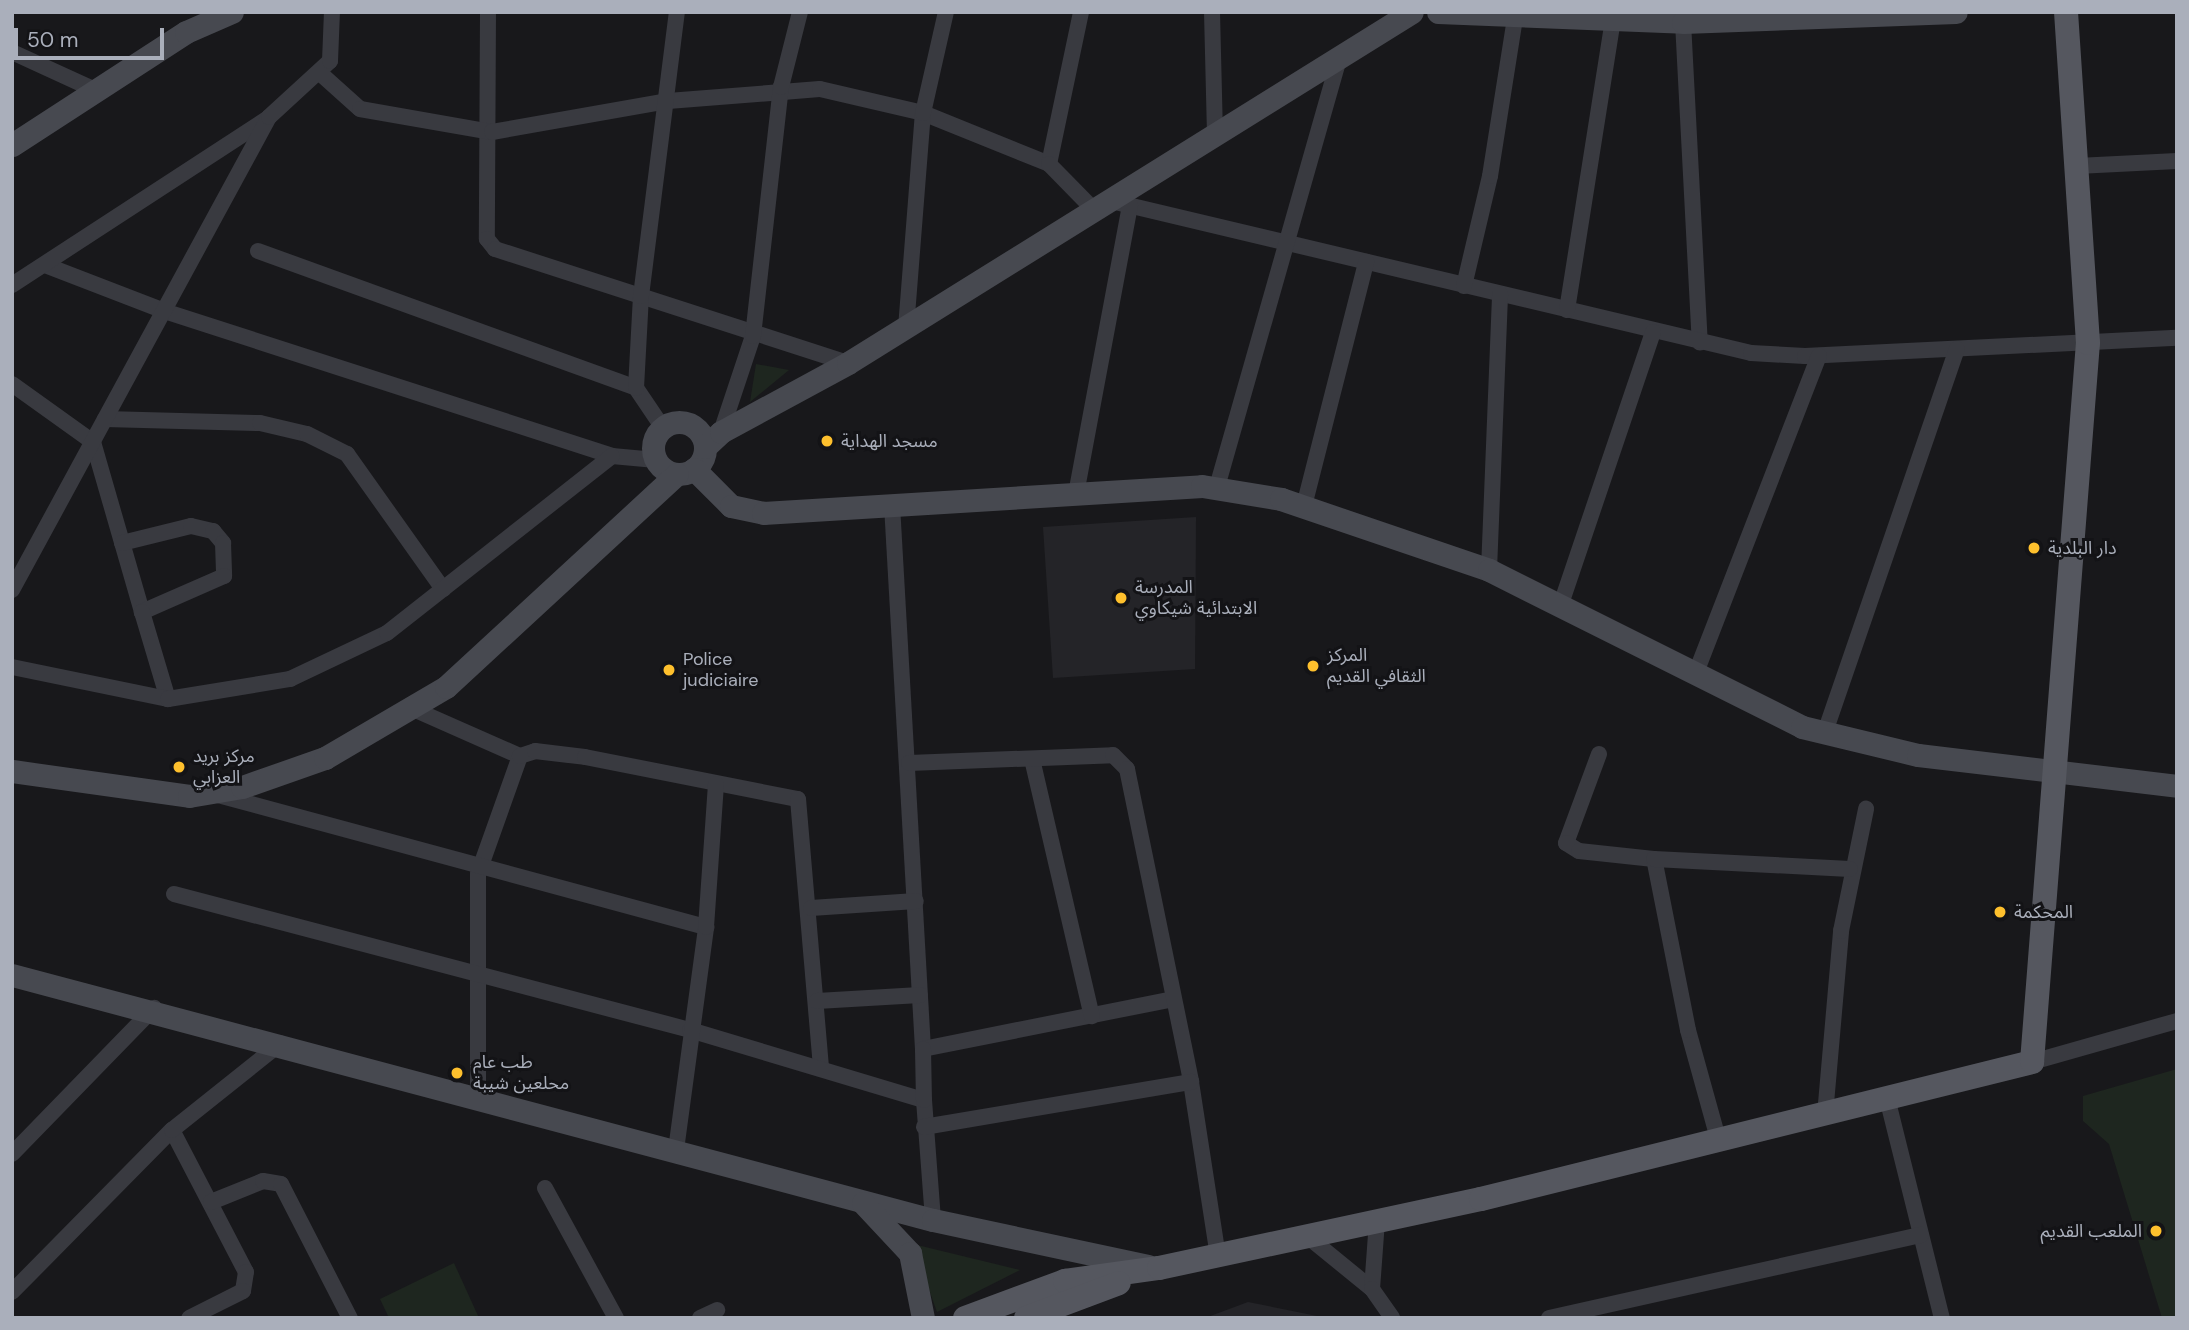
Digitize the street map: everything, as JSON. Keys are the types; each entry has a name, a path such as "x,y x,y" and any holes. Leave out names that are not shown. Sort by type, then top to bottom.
{"main road":[{"path":"965,1318 1065,1281 1159,1268 1377,1221 1888,1102 2032,1062 2052,774 2079,524 2088,343 2066,12"},
{"path":"1026,1318 1159,1268"}],"street":[{"path":"12,285 269,117 321,74 334,46 332,12"},
{"path":"488,12 492,132 487,239 495,249 641,296 753,336 848,363"},
{"path":"636,388 641,296 677,12"},
{"path":"215,794 325,758 446,687 686,471 713,439 753,336 782,87 800,12"},
{"path":"906,328 923,113 946,12"},
{"path":"1049,163 1081,12"},
{"path":"1212,12 1215,136"},
{"path":"713,439 848,363 1112,206 1215,136 1412,12"},
{"path":"1438,12 1515,19 1683,22 1956,12"},
{"path":"12,145 219,14"},
{"path":"1464,286 1490,176 1515,19"},
{"path":"1567,310 1613,21"},
{"path":"1683,22 1700,343"},
{"path":"12,52 95,90"},
{"path":"1217,487 1291,244 1339,58"},
{"path":"321,74 360,109 492,132 667,102 782,87 820,89 923,113 1049,163 1112,206 1291,244 1700,343 1819,356 2177,338"},
{"path":"12,590 18,564 93,442 269,117"},
{"path":"2077,166 2177,161"},
{"path":"1076,494 1112,206"},
{"path":"258,251 636,388 663,428"},
{"path":"1304,506 1366,262"},
{"path":"45,265 164,312 612,456 656,460 686,471 713,494 747,512 1217,487 1304,506 1489,570 1824,734 2052,774 2177,786"},
{"path":"1489,570 1500,294"},
{"path":"1561,604 1653,332"},
{"path":"1824,734 1957,349"},
{"path":"1698,670 1819,356"},
{"path":"12,384 93,442 168,699"},
{"path":"105,419 260,423 307,434 347,454 443,589"},
{"path":"656,460 654,442 663,428 678,422 694,426 713,439"},
{"path":"12,667 168,699 290,679 387,633 612,456"},
{"path":"892,505 909,763 925,1127 933,1220"},
{"path":"122,543 200,526 223,543 224,576 142,612"},
{"path":"411,708 520,756 535,751 585,757 716,783 783,791 803,804 821,1068"},
{"path":"1598,754 1566,843 1579,851 1654,859 1850,869"},
{"path":"909,763 1113,755 1127,769 1191,1082 1218,1256"},
{"path":"478,1094 481,866 520,756"},
{"path":"1032,759 1092,1016"},
{"path":"12,771 176,794 215,794 705,927"},
{"path":"676,1150 705,927 716,783"},
{"path":"1825,1115 1850,869 1866,809"},
{"path":"1654,859 1688,1030 1719,1142"},
{"path":"174,894 691,1030 925,1100"},
{"path":"811,908 916,901"},
{"path":"12,975 155,1008 933,1220 1159,1268"},
{"path":"817,1001 920,995"},
{"path":"923,1049 1173,999"},
{"path":"12,1154 155,1008"},
{"path":"2032,1062 2177,1021"},
{"path":"12,1292 173,1130 281,1043"},
{"path":"925,1127 1191,1082"},
{"path":"1888,1102 1942,1318"},
{"path":"173,1130 211,1202 246,1282 234,1297 189,1318"},
{"path":"211,1202 263,1181 281,1184 350,1318"},
{"path":"544,1188 616,1318"},
{"path":"860,1201 910,1253 923,1318"},
{"path":"1372,1289 1377,1221"},
{"path":"1549,1318 1921,1235"},
{"path":"1307,1236 1372,1289 1392,1318"},
{"path":"700,1318 717,1310"}],"shaded area":[{"path":"756,364 789,370 750,402"},
{"name":"المدرسة الابتدائية شيكاوي","path":"1196,517 1195,669 1053,678 1043,527"},
{"name":"الملعب القديم","path":"2177,1069 2177,1318 2162,1318 2109,1144 2083,1121 2083,1096"},
{"path":"913,1244 1020,1270 937,1312"},
{"path":"454,1263 479,1318 389,1318 380,1299"},
{"path":"1248,1302 1327,1318 1205,1318"}],"place":[{"name":"مسجد الهداية","path":"827,441"},
{"name":"دار البلدية","path":"2034,548"},
{"name":"المدرسة الابتدائية شيكاوي","path":"1121,598"},
{"name":"المركز الثقافي القديم","path":"1313,666"},
{"name":"Police judiciaire","path":"669,670"},
{"name":"مركز بريد العزابي","path":"179,767"},
{"name":"المحكمة","path":"2000,912"},
{"name":"طب عام محلعين شيبة","path":"457,1073"},
{"name":"الملعب القديم","path":"2156,1231"}]}
